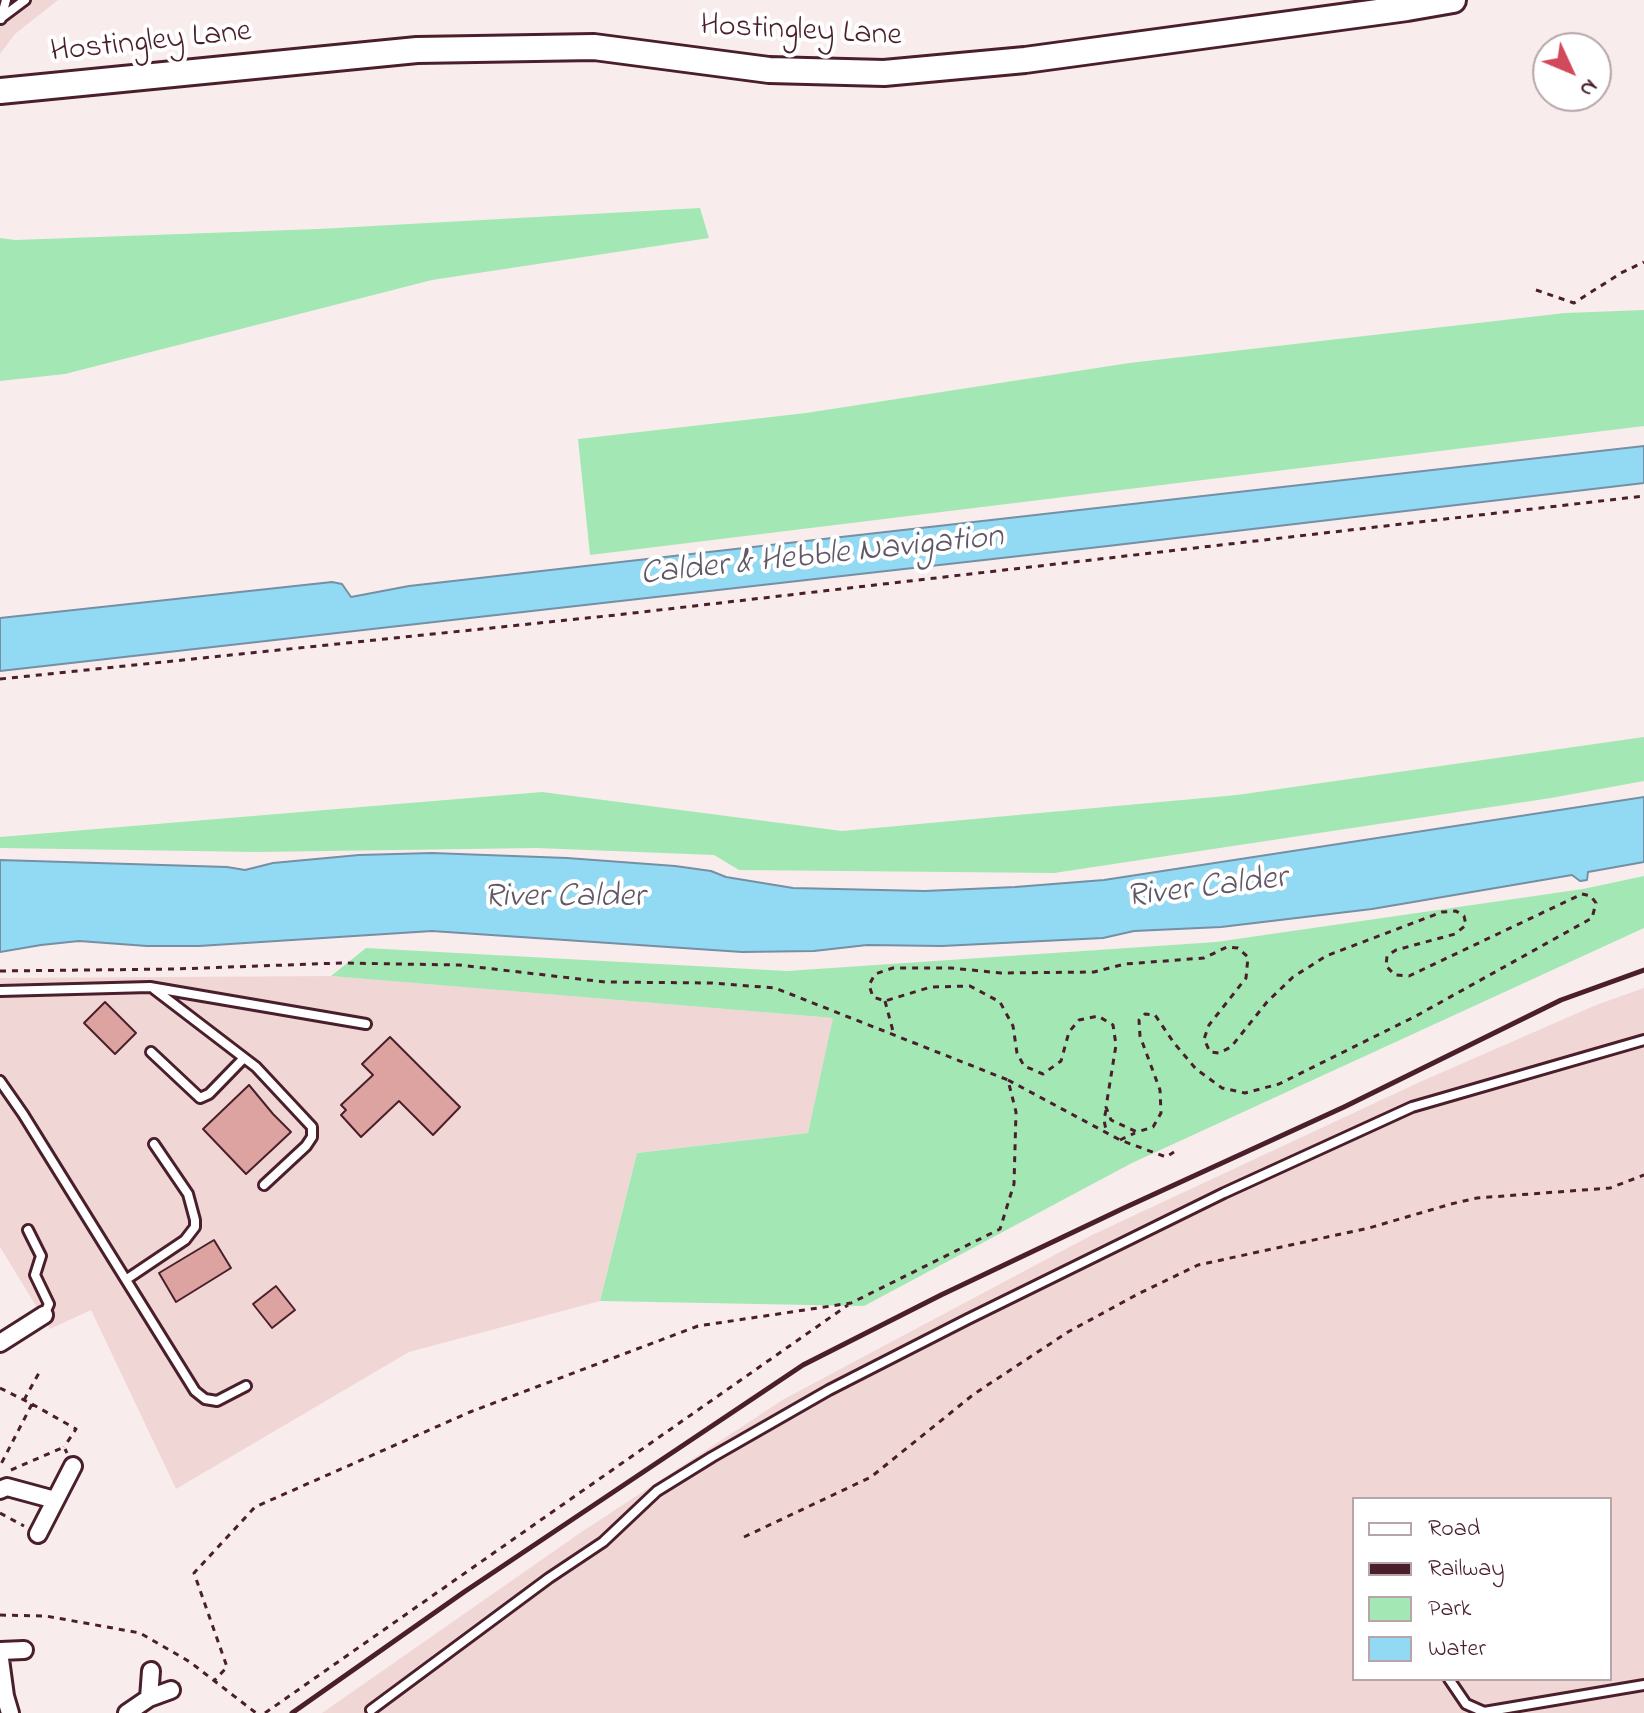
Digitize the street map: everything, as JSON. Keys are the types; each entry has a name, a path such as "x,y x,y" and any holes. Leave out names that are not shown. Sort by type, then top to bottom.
{"main road":[{"name":"Hostingley Lane","path":"0,91 432,50 594,47 769,70 884,73 1025,60 1453,0"}],"street":[{"path":"2,1337 44,1315"},
{"path":"38,1534 73,1466"},
{"path":"0,1490 7,1487 55,1500"},
{"path":"0,1651 24,1650"},
{"path":"0,1659 10,1713"},
{"path":"149,1698 151,1671"},
{"path":"127,1713 149,1698 171,1690"}],"lane":[{"path":"1,21 6,0"},
{"path":"1,21 25,0"},
{"path":"0,991 150,987 366,1024"},
{"path":"150,987 256,1067 312,1127 312,1137 306,1146 264,1185"},
{"path":"371,1710 549,1578 603,1542 657,1491 829,1390 1224,1193 1412,1107 1644,1040"},
{"path":"151,1052 200,1098 209,1094 244,1058"},
{"path":"0,1081 195,1391 205,1399 217,1401 246,1386"},
{"path":"127,1279 185,1240 195,1227 188,1194 154,1144"},
{"path":"28,1230 41,1256 35,1275 49,1304 44,1315"},
{"path":"1450,1681 1466,1704 1484,1712 1644,1685"}],"path":[{"path":"1536,290 1574,303 1644,262"},
{"path":"0,679 616,615 1644,496"},
{"path":"1107,1132 1104,1120 1116,1045 1113,1025 1098,1016 1079,1020 1069,1032 1061,1061 1043,1074 1024,1066 1017,1053 1013,1026 1000,1002 970,986 931,987 885,1001 873,997 869,985 875,974 893,968 951,968 1001,973 1094,972 1125,964 1204,958 1227,947 1238,948 1248,957 1246,978 1209,1025 1204,1039 1210,1052 1219,1053 1231,1047 1267,1002 1293,977 1326,956 1442,912 1456,911 1464,916 1466,925 1455,934 1396,950 1387,956 1386,966 1395,975 1409,976 1582,894 1591,896 1596,903 1592,918 1416,1016 1279,1084 1245,1093 1222,1088 1196,1069 1155,1015 1145,1014 1139,1020 1140,1036 1160,1090 1161,1113 1153,1127 1120,1140"},
{"path":"0,971 341,963 459,965 605,982 775,988 1008,1080 1120,1140 1166,1157 1174,1152"},
{"path":"885,1001 894,1035"},
{"path":"265,1713 851,1303 1000,1229 1014,1184 1016,1112 1008,1080"},
{"path":"1106,1107 1111,1120 1137,1132"},
{"path":"744,1537 871,1477 974,1394 1068,1332 1198,1265 1369,1228 1477,1198 1610,1188 1644,1175"},
{"path":"214,1681 227,1667 194,1573 255,1507 470,1412 698,1326 851,1303"},
{"path":"24,1400 40,1371"},
{"path":"0,1388 76,1429 64,1447 0,1475"},
{"path":"0,1466 32,1404"},
{"path":"64,1447 73,1466"},
{"path":"0,1513 38,1534"},
{"path":"0,1615 46,1616 140,1633 190,1662 256,1713"}],"shaded area":[{"path":"0,0 58,0 15,34 0,54"},
{"path":"332,976 834,1018 808,1133 637,1153 600,1301 409,1352 176,1489 91,1310 50,1329 0,1247 0,978"},
{"path":"1644,988 1644,1713 322,1713 580,1533 784,1399 1092,1235 1422,1081 1596,1005"}],"green space":[{"path":"700,208 709,238 432,280 65,374 0,381 0,238 15,240 318,229"},
{"path":"1644,310 1644,426 590,555 578,439 806,413 1129,363 1565,313"},
{"path":"1644,737 1644,781 1551,798 1054,873 739,870 714,855 537,848 257,852 0,848 0,837 542,792 842,831 1237,795"},
{"path":"1644,876 1644,928 1132,1163 864,1306 600,1301 637,1153 808,1133 833,1018 331,976 366,948 787,971 1216,942 1583,889"}],"water":[{"name":"Calder & Hebble Navigation","path":"1644,446 1644,483 0,671 0,618 332,582 342,584 351,597 409,586"},
{"name":"River Calder","path":"1644,797 1644,862 1588,872 1587,880 1580,881 1572,875 1372,909 1221,927 1134,931 1103,938 942,946 867,945 814,951 742,952 432,931 199,946 79,941 0,952 0,860 245,870 273,863 359,855 432,853 675,866 793,888 925,891 1104,880"}],"building":[{"path":"105,1002 136,1033 115,1054 84,1023"},
{"path":"390,1037 460,1107 433,1135 399,1101 361,1137 341,1115 346,1110 341,1105 373,1075 362,1064"},
{"path":"249,1085 291,1132 246,1174 203,1129"},
{"path":"214,1240 231,1268 176,1302 159,1273"},
{"path":"276,1286 295,1310 272,1328 253,1304"}],"railway":[{"path":"292,1713 464,1592 803,1365 941,1295 1344,1107 1561,1000 1644,970"}]}
